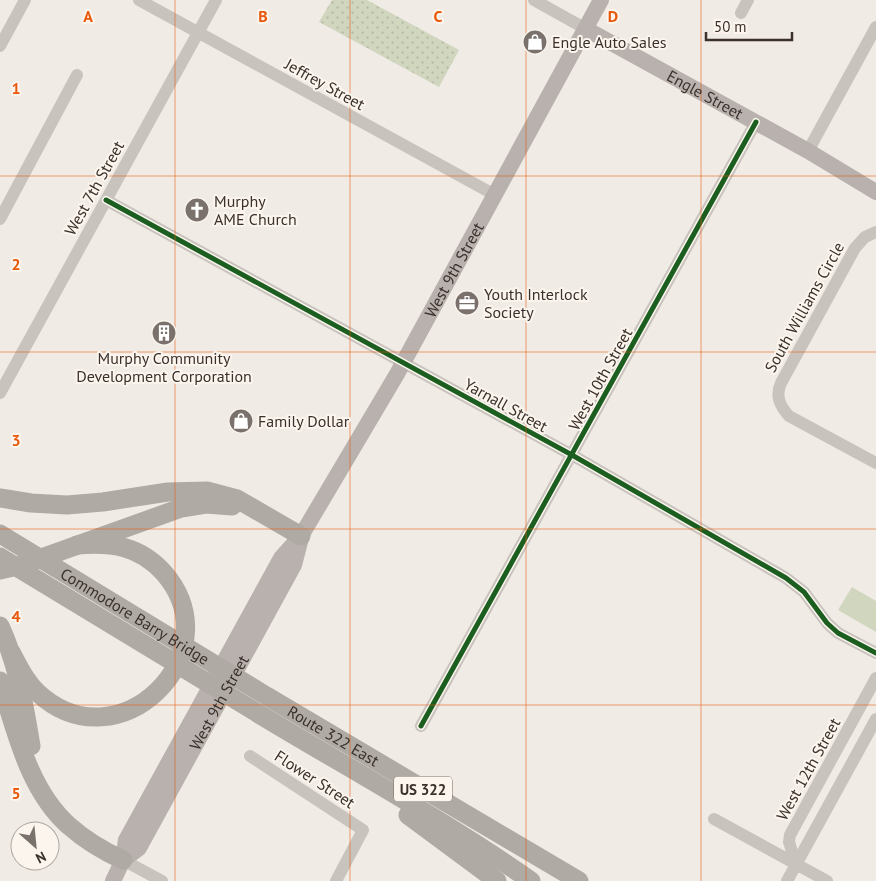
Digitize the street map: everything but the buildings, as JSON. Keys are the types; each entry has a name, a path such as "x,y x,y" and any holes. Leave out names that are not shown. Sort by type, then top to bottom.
{"highway":[{"path":"0,498 49,505 85,504 194,490 227,495 301,536"},
{"path":"0,570 22,565 169,512 194,505 229,505 264,516"},
{"name":"Commodore Barry Bridge","path":"0,534 268,697"},
{"path":"5,639 23,675 38,693 56,706 77,714 100,716 122,713 143,704 168,681 179,661 184,627 181,605 172,584 149,560 129,549 107,544 77,545"},
{"name":"Commodore Barry Bridge","path":"0,557 355,772"},
{"path":"5,639 19,680 39,786"},
{"path":"0,681 23,752 39,786 51,805 67,824 86,840 123,860"},
{"name":"Route 322 East","path":"268,697 579,881"},
{"path":"355,772 380,794 497,881"},
{"name":"US 322","path":"355,772 398,795 531,881"}],"main road":[{"name":"West 9th Street","path":"112,881 123,860 126,840 276,566 301,536 403,363 601,0"},
{"name":"Engle Street","path":"586,29 808,151 876,192"}],"street":[{"path":"2,38 25,0"},
{"name":"Jeffrey Street","path":"139,0 495,195"},
{"name":"West 7th Street","path":"0,393 216,0"},
{"name":"Engle Street","path":"534,0 586,29"},
{"path":"741,13 748,0"},
{"path":"808,151 876,27"},
{"path":"0,219 77,75"},
{"name":"West 10th Street","path":"421,726 756,122"},
{"name":"Yarnall Street","path":"106,200 572,455 786,578 804,592 838,633 876,653"},
{"name":"South Williams Circle","path":"874,233 860,240 855,248 781,382 778,392 780,403 789,416 876,463"},
{"name":"West 12th Street","path":"796,864 788,842 790,835 876,678"},
{"path":"787,881 876,719"},
{"name":"Flower Street","path":"250,756 363,830 336,881"},
{"path":"714,819 827,881"},
{"path":"123,860 162,881"}],"green space":[{"path":"332,0 367,0 459,50 439,87 319,22"},
{"path":"852,587 876,601 876,632 838,610"}],"cycle path":[{"path":"421,726 756,122"},
{"path":"106,200 572,455 786,578 804,592 827,623 838,633 876,653"}],"place":[{"name":"Engle Auto Sales","path":"535,42"},
{"name":"Murphy AME Church","path":"197,210"},
{"name":"Youth Interlock Society","path":"467,303"},
{"name":"Murphy Community Development Corporation","path":"164,333"},
{"name":"Family Dollar","path":"241,421"}]}
